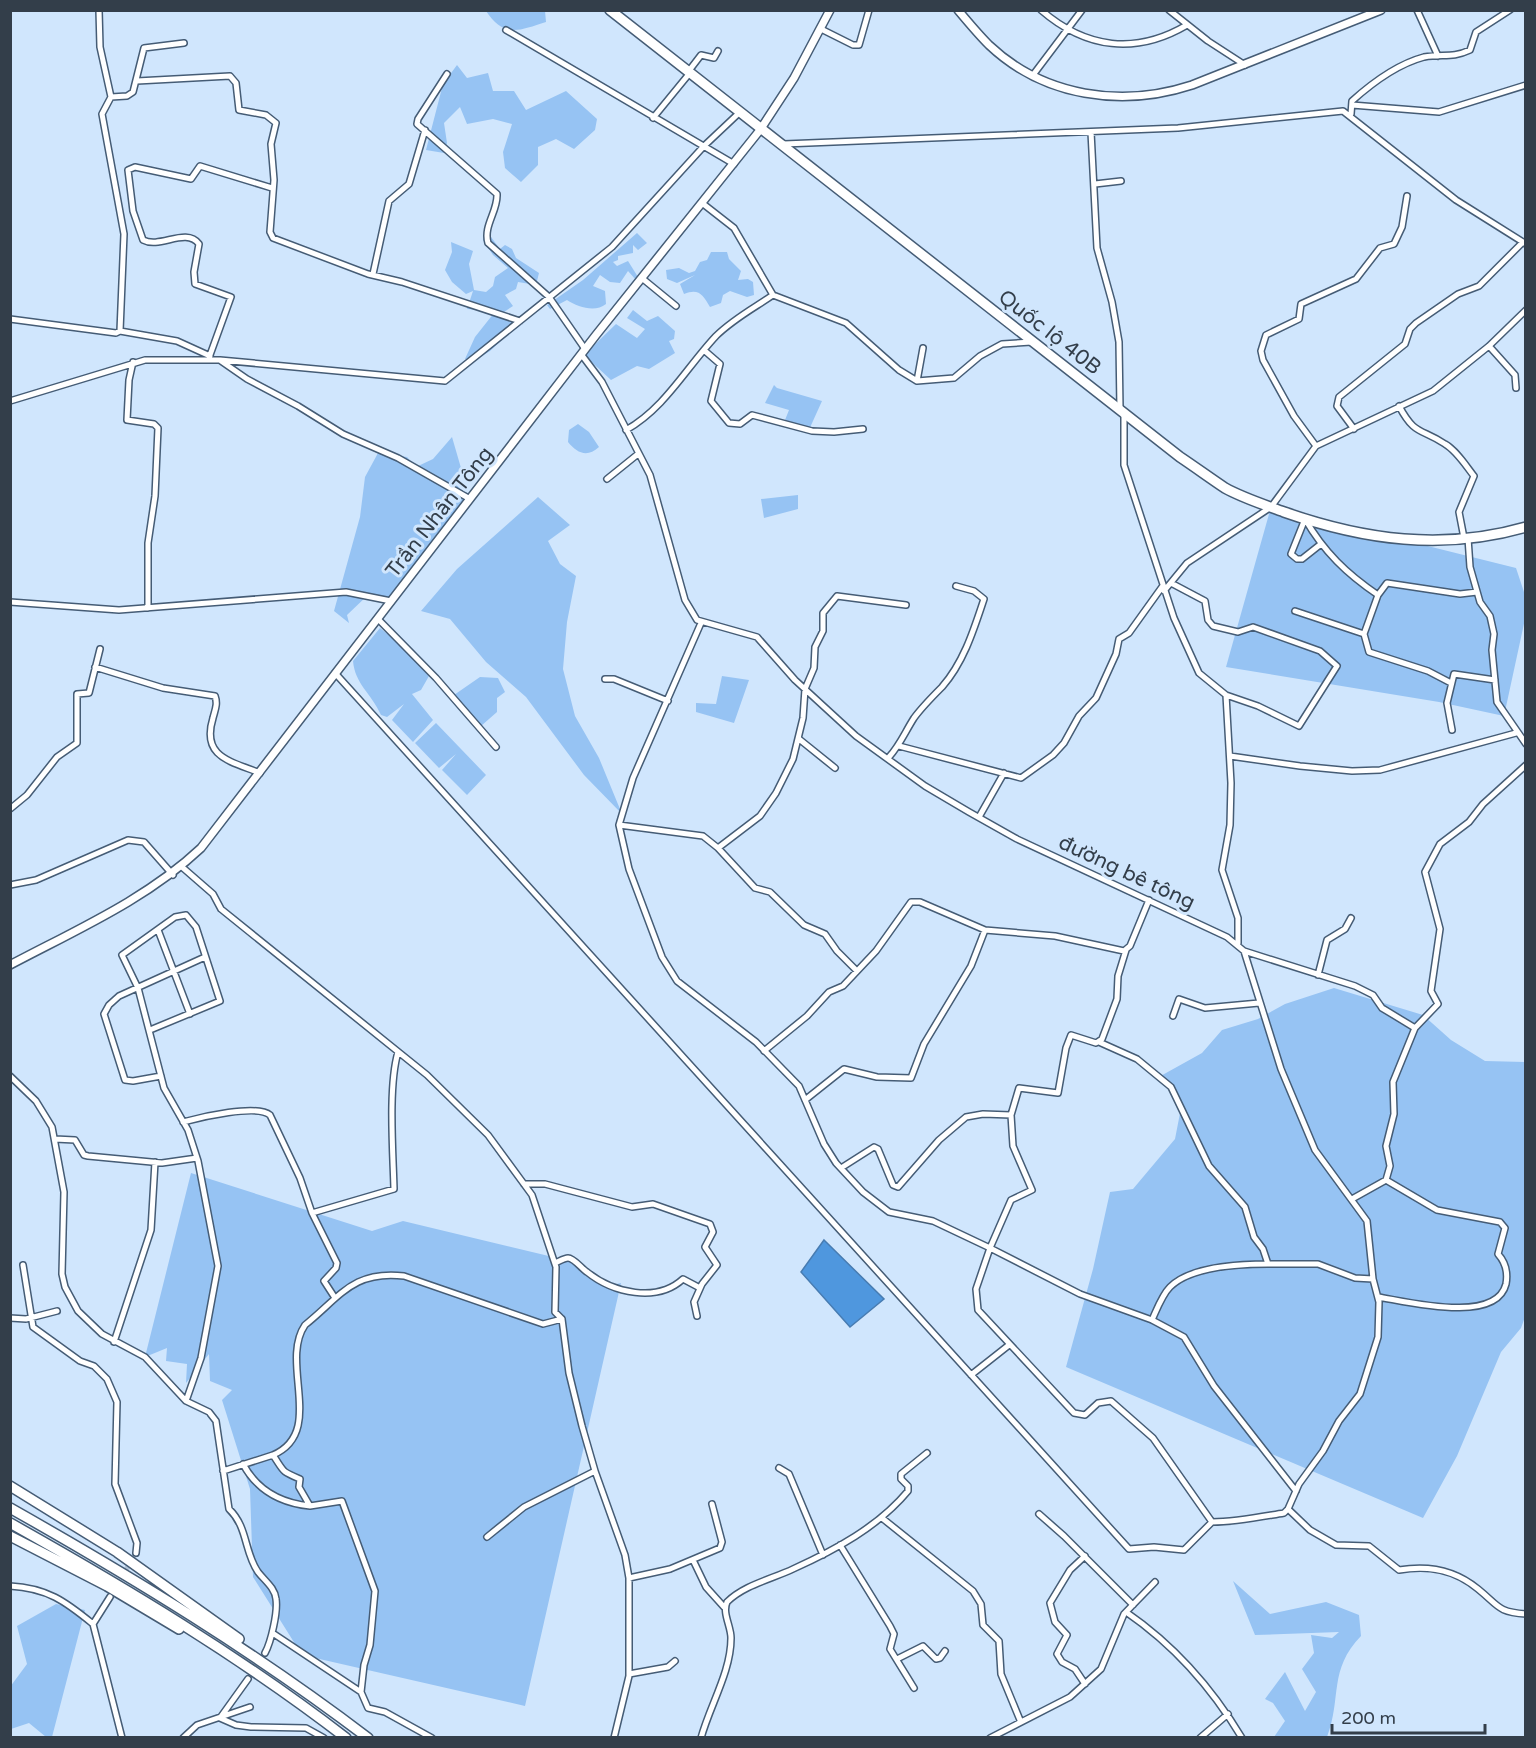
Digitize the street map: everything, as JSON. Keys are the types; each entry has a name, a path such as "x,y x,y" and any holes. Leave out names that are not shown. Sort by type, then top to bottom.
{"highway":[{"name":"Quốc lộ 40B","path":"610,10 760,130 1180,457 1227,488 1305,519 1372,537 1424,540 1466,538 1526,527"},
{"path":"10,1486 117,1552 273,1664 345,1721"},
{"path":"10,1508 193,1617 368,1737"},
{"path":"10,1523 143,1599 267,1680 346,1737"},
{"path":"10,1536 107,1586 267,1680"}],"street":[{"path":"99,10 100,47 111,97 102,114 124,234 120,331"},
{"name":"Trần Nhân Tông","path":"10,965 123,905 173,875 218,829 583,351 643,279 760,130 794,78 830,10"},
{"path":"821,29 859,45 869,10"},
{"path":"958,10 990,46 1033,75 1072,91 1125,97 1175,91 1381,10"},
{"path":"1041,10 1067,30 1090,41 1127,43 1161,39 1187,25"},
{"path":"1033,75 1082,10"},
{"path":"1169,10 1245,65"},
{"path":"1417,10 1438,56"},
{"path":"1351,114 1352,101 1378,80 1416,60 1438,56 1455,57 1470,50 1476,32 1510,10"},
{"path":"506,30 734,164"},
{"path":"111,97 130,94 137,81 144,48 184,43"},
{"path":"653,118 701,55 714,58 718,51"},
{"path":"447,74 417,119 417,124 497,194 497,203 487,232 488,243 549,297 602,382 650,475 685,600 696,620 702,623 676,675 668,701 633,778 619,825 629,869 662,957 677,981 756,1042 799,1086 824,1144 841,1168 863,1192 889,1212 933,1221 1080,1294 1176,1331 1189,1343 1214,1386 1296,1491"},
{"path":"137,81 210,76 232,78 236,83 239,110 266,115 276,123 271,144 270,232 273,238 373,274 520,321"},
{"path":"1352,105 1439,112 1526,85"},
{"path":"780,145 1178,128 1336,110 1351,114 1456,200 1524,243 1479,286 1458,294 1416,323 1410,329 1405,344 1339,397 1337,406 1354,429"},
{"path":"10,400 133,362 218,360 441,382 457,374 612,247 704,146 739,113"},
{"path":"373,274 388,201 409,184 425,130"},
{"path":"1091,132 1097,248 1112,302 1119,342 1124,465 1163,589 1186,649 1199,673 1226,695 1258,706 1299,726 1337,666 1320,651 1253,627 1238,632 1213,626 1208,620 1205,601 1171,583"},
{"path":"210,355 231,297 195,284 194,272 199,244 196,240 186,237 158,243 143,240 133,211 128,170 135,167 190,179 200,166 272,188"},
{"path":"1095,184 1121,181"},
{"path":"1316,446 1293,416 1263,360 1261,351 1266,335 1299,319 1301,304 1356,279 1380,248 1394,244 1401,227 1407,196"},
{"path":"702,203 734,228 773,295 846,323 899,370 917,381 954,378 980,356 1002,344 1033,342"},
{"path":"643,279 676,306"},
{"path":"626,430 637,424 665,398 725,328 773,295"},
{"path":"899,746 1021,778 1053,755 1064,743 1079,716 1096,698 1116,654 1119,639 1129,633 1163,589 1188,563 1270,507 1316,446 1433,391 1489,346 1526,310"},
{"path":"10,319 116,333 120,331 184,343 210,355 343,434 398,458 470,499"},
{"path":"1489,346 1515,375 1516,388"},
{"path":"917,381 923,348"},
{"path":"705,351 720,364 711,401 729,423 740,424 752,415 812,431 834,432 863,429"},
{"path":"133,362 129,380 127,420 154,424 158,433 155,496 148,543 148,608"},
{"path":"1399,406 1406,420 1429,438 1447,445 1474,476 1459,512 1477,592 1480,602 1490,616 1494,634 1492,650 1497,702 1516,733 1526,744"},
{"path":"607,479 638,454"},
{"path":"1305,519 1291,554 1297,559 1302,559 1321,544"},
{"path":"1305,519 1321,544 1344,570 1378,595"},
{"path":"1451,683 1414,666 1369,652 1364,634 1378,595 1384,585 1391,581 1460,594 1477,592"},
{"path":"889,757 899,746 913,720 943,686 963,655 984,599 974,591 956,586"},
{"path":"10,602 104,610 346,592 391,601"},
{"path":"718,848 760,816 776,793 794,759 799,739 805,689 814,668 815,647 823,631 824,613 837,596 906,605"},
{"path":"1295,611 1364,634"},
{"path":"378,619 436,678 496,747"},
{"name":"đường bê tông","path":"702,623 757,637 805,689 856,736 889,757 925,786 1017,839 1238,943 1244,951 1281,1070 1315,1150 1367,1221 1373,1279 1378,1297 1378,1337 1360,1394 1339,1421 1296,1491 1288,1509"},
{"path":"10,809 27,795 55,759 76,743 77,694 89,693 100,650"},
{"path":"95,667 163,688 215,696 216,706 208,734 211,746 222,757 260,773"},
{"path":"335,673 1129,1549 1154,1547 1184,1550 1212,1522 1232,1522 1284,1513 1288,1509 1310,1530 1336,1545 1369,1546 1399,1570 1418,1567 1449,1572 1476,1587 1504,1613 1526,1614"},
{"path":"1452,730 1447,703 1455,673 1495,680"},
{"path":"604,679 614,679 668,701"},
{"path":"1226,695 1230,756 1230,825 1222,870 1238,918 1238,943"},
{"path":"1230,756 1300,766 1380,771 1516,733"},
{"path":"799,739 835,768"},
{"path":"1352,1198 1386,1180 1390,1166 1386,1146 1394,1114 1392,1082 1415,1028 1438,1004 1431,991 1440,929 1425,872 1440,844 1469,822 1483,804 1526,765"},
{"path":"979,817 1004,773"},
{"path":"619,825 703,836 718,848 755,888 770,892 804,925 825,934 837,951 857,971"},
{"path":"10,885 36,880 128,840 144,842 173,875"},
{"path":"182,867 213,894 220,909 427,1075 488,1136 532,1195 555,1263 555,1312 562,1319 569,1373 595,1471 625,1555 629,1578 629,1674 614,1737"},
{"path":"1099,1042 1117,999 1118,976 1126,950 1149,900"},
{"path":"764,1051 807,1016 829,992 843,986 876,951 908,904 913,901 985,930 1052,936 1126,950"},
{"path":"150,1030 220,1000 196,927 186,915 180,915 123,954 138,988 164,1088 183,1122 197,1158 218,1266 201,1359 186,1401"},
{"path":"1318,975 1328,940 1345,929 1351,918"},
{"path":"158,930 190,1014"},
{"path":"805,1100 844,1069 878,1077 911,1078 924,1044 971,966 985,930"},
{"path":"1244,951 1373,995 1382,1008 1415,1028"},
{"path":"161,1076 133,1081 125,1080 104,1014 114,1000 206,957"},
{"path":"1173,1016 1179,999 1205,1008 1259,1003"},
{"path":"1212,1522 1153,1438 1112,1401 1098,1402 1085,1415 1074,1413 978,1310 976,1289 990,1248 1011,1200 1032,1190 1013,1146 1011,1115 1017,1089 1058,1093 1066,1048 1071,1035 1099,1042 1137,1059 1171,1087 1209,1166 1245,1207 1254,1237 1263,1250 1268,1264"},
{"path":"312,1213 394,1189 392,1170 394,1072 398,1052"},
{"path":"10,1076 45,1113 55,1139 64,1192 61,1264 65,1287 78,1311 114,1342 145,1357 186,1401 209,1412 216,1421 230,1509 240,1519 258,1571 270,1585 276,1600 272,1624 274,1634 265,1653"},
{"path":"183,1122 218,1112 263,1111 268,1113 297,1171 312,1213 337,1263 336,1268 324,1281 335,1298"},
{"path":"841,1168 876,1147 892,1185 898,1187 939,1140 966,1117 982,1114 1011,1115"},
{"path":"55,1139 75,1140 82,1153 88,1156 155,1162 197,1158"},
{"path":"114,1342 151,1230 155,1162"},
{"path":"1378,1297 1458,1309 1493,1301 1503,1291 1506,1277 1505,1261 1498,1254 1505,1228 1500,1222 1437,1210 1386,1180"},
{"path":"524,1184 546,1184 632,1207 653,1204 706,1221 712,1226 713,1232 705,1247 717,1265 700,1288 694,1304 697,1316"},
{"path":"555,1263 567,1258 572,1259 589,1274 623,1292 669,1289 683,1279 700,1288"},
{"path":"1152,1320 1165,1294 1175,1283 1218,1266 1317,1264 1355,1278 1373,1279"},
{"path":"23,1265 33,1327 80,1361 94,1366 107,1379 117,1402 115,1484 136,1543 136,1553"},
{"path":"223,1471 273,1455 290,1445 298,1430 299,1379 296,1347 300,1333 305,1325 357,1281 384,1274 404,1276 543,1324 562,1319"},
{"path":"10,1318 31,1317 57,1311"},
{"path":"971,1374 1009,1345"},
{"path":"724,1607 729,1599 823,1555 882,1518 908,1491 908,1486 901,1474 927,1453"},
{"path":"273,1455 287,1476 300,1479 299,1487 310,1506"},
{"path":"243,1464 254,1482 291,1503 310,1506 338,1501 345,1505 375,1592 370,1645 364,1665 361,1692 368,1708 385,1712 432,1737"},
{"path":"779,1468 789,1474 823,1555"},
{"path":"487,1537 524,1507 595,1471"},
{"path":"629,1578 670,1569 721,1546 712,1504"},
{"path":"1039,1514 1133,1605"},
{"path":"882,1518 909,1542 958,1577 978,1597 982,1623 999,1641 1001,1674 1020,1720"},
{"path":"840,1545 890,1626 894,1636 890,1647 914,1688"},
{"path":"1084,1684 1075,1669 1062,1662 1057,1654 1067,1635 1056,1623 1050,1603 1071,1570 1085,1557"},
{"path":"693,1560 712,1596 724,1607 731,1630 730,1651 701,1737"},
{"path":"990,1737 1070,1697 1101,1669 1126,1612 1155,1582"},
{"path":"10,1586 34,1587 63,1600 93,1624 122,1737"},
{"path":"93,1624 110,1597"},
{"path":"1126,1612 1170,1647 1215,1695 1242,1737"},
{"path":"274,1634 361,1692"},
{"path":"897,1659 923,1646 936,1659 945,1651"},
{"path":"629,1674 668,1667 675,1661"},
{"path":"220,1718 248,1679"},
{"path":"183,1737 197,1725 250,1707"},
{"path":"1200,1737 1227,1714"},
{"path":"220,1718 236,1725 284,1729 306,1728 324,1737"}],"shaded area":[{"path":"486,11 545,11 546,22 519,30 506,29 493,20"},
{"path":"457,65 467,78 488,73 493,91 514,91 526,110 566,91 597,119 595,130 574,149 556,139 538,147 538,165 521,182 505,168 503,152 512,124 493,119 467,124 460,107 444,123 447,143 444,153 426,150 443,84"},
{"path":"637,233 647,243 638,250 633,245 633,253 618,256 618,260 613,262 617,266 628,261 638,277 636,280 628,271 620,283 610,282 600,275 593,286 605,291 606,304 602,307 586,308 567,300 550,309 547,305 583,280"},
{"path":"484,236 491,237 500,249 505,245 512,249 516,258 539,273 536,285 518,282 516,289 505,295 513,306 504,312 467,309 473,291 466,294 452,282 445,270 452,252 451,242 473,251 469,264 474,290 486,292 493,286 495,277 508,268 493,255 483,240"},
{"path":"711,252 727,252 729,259 741,271 738,280 748,279 753,282 754,295 747,297 730,291 723,295 721,303 710,307 697,292 684,294 680,284 695,275 677,283 667,279 666,270 679,268 689,273 695,271 700,262 707,260"},
{"path":"633,310 647,321 658,316 675,331 674,339 669,341 675,353 649,369 637,366 611,380 584,355 616,324 637,338 645,329 627,318"},
{"path":"494,313 522,321 490,351 474,361 465,359 475,337"},
{"path":"774,385 777,388 822,401 808,432 783,425 789,410 765,403"},
{"path":"578,424 589,432 599,447 582,453 568,442 569,430"},
{"path":"452,437 461,468 456,484 467,496 386,604 369,594 347,615 349,623 334,611 360,517 365,477 378,453 407,457 416,467 433,459"},
{"path":"798,495 798,509 764,518 761,499"},
{"path":"538,497 570,525 548,541 560,564 576,576 567,622 563,669 575,716 599,758 622,814 584,775 526,697 486,662 450,619 421,611 457,569"},
{"path":"1271,507 1516,568 1525,595 1525,619 1504,716 1439,702 1226,667"},
{"path":"380,628 411,653 429,676 421,690 412,694 433,720 413,742 392,720 404,704 387,717 381,715 354,669 353,661"},
{"path":"722,676 749,680 734,723 696,712 696,703 716,704"},
{"path":"480,677 498,678 505,692 497,698 497,712 481,726 454,695"},
{"path":"436,723 486,775 467,795 442,770 456,754 439,768 415,743"},
{"path":"1334,988 1423,1015 1451,1040 1485,1061 1525,1062 1525,1317 1521,1328 1501,1352 1457,1456 1423,1518 1066,1367 1093,1269 1110,1192 1133,1189 1175,1139 1182,1103 1157,1078 1202,1053 1222,1030 1258,1019 1285,1004"},
{"path":"191,1173 372,1231 403,1221 578,1263 612,1285 621,1283 525,1706 302,1655 253,1577 250,1489 222,1400 232,1390 210,1381 209,1354 186,1383 187,1364 166,1361 167,1348 145,1357"},
{"path":"824,1240 884,1299 850,1327 801,1272"},
{"path":"1233,1581 1270,1614 1326,1602 1359,1615 1361,1636 1344,1661 1327,1737 1274,1737 1285,1721 1273,1703 1265,1699 1285,1672 1305,1711 1316,1692 1302,1669 1314,1653 1311,1635 1332,1638 1339,1632 1255,1635"},
{"path":"56,1604 85,1610 52,1737 46,1737 29,1723 11,1729 10,1687 27,1664 17,1626"}],"tunnel":[{"path":"110,1597 136,1553"},
{"path":"248,1679 265,1653"}]}
